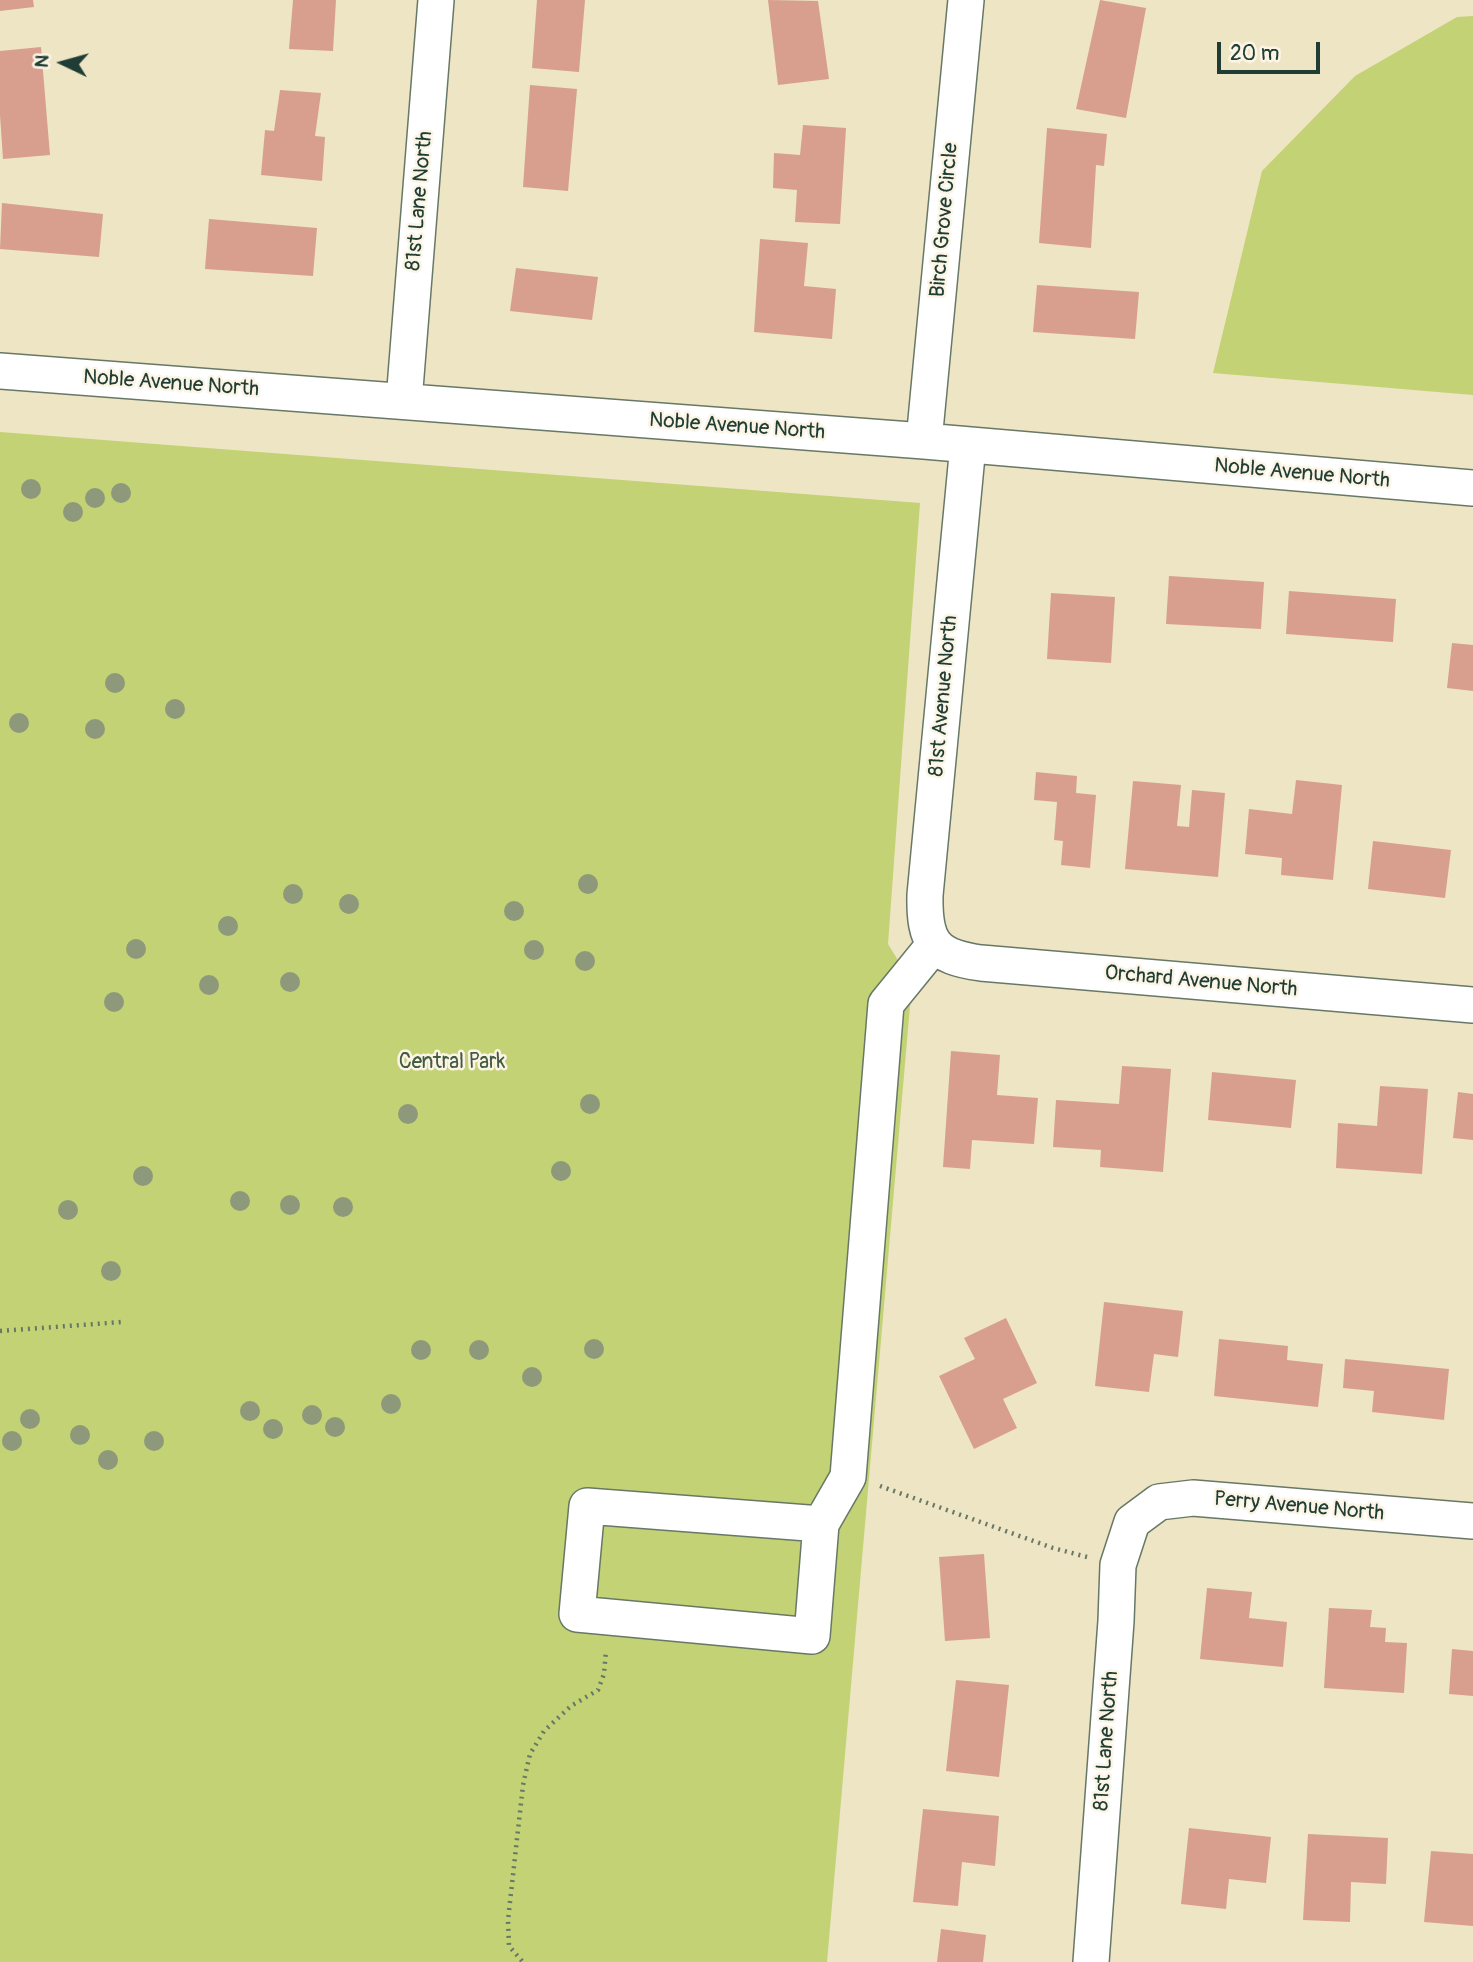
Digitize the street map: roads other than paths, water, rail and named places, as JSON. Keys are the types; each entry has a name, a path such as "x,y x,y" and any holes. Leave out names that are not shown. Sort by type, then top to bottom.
{"street":[{"name":"81st Lane North","path":"404,401 436,0"},
{"name":"Birch Grove Circle","path":"924,441 965,0"},
{"name":"Noble Avenue North","path":"0,370 924,441 1473,488"},
{"name":"81st Avenue North","path":"934,945 925,923 925,895 968,445"},
{"name":"Orchard Avenue North","path":"934,945 955,960 981,964 1473,1005"},
{"path":"821,1524 587,1506 577,1614 812,1636 821,1524 848,1477 886,1004 934,945"},
{"name":"Perry Avenue North","path":"1132,1522 1159,1502 1194,1498 1473,1521"},
{"name":"81st Lane North","path":"1091,1962 1118,1565 1132,1522"}],"park label":[{"name":"Central Park","path":"452,1063"}]}
